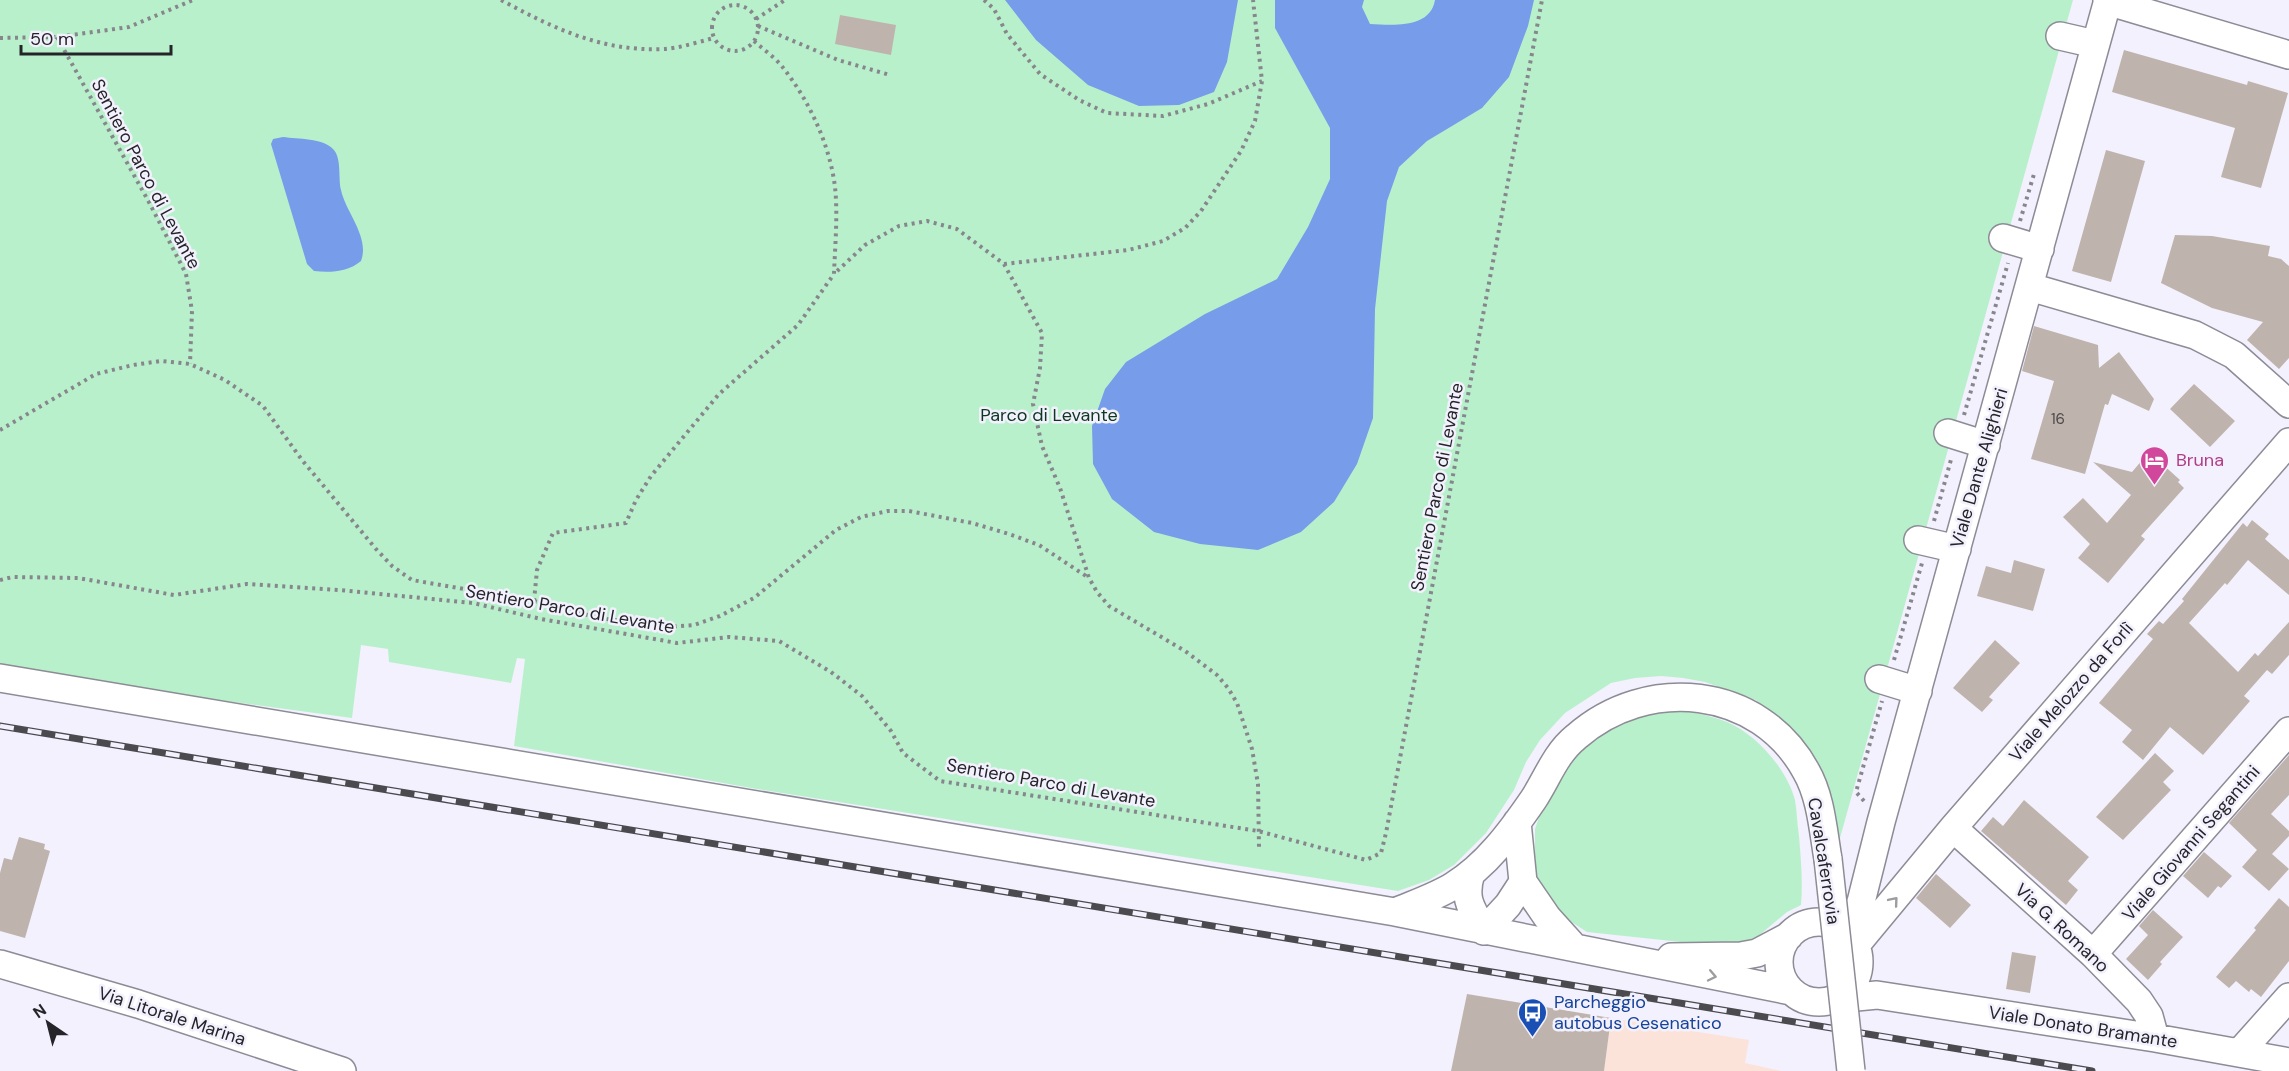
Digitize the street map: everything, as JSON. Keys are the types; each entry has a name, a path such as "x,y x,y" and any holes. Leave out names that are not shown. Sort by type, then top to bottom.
{"street":[{"name":"Viale Dante Alighieri","path":"1854,950 1862,902 1881,822 2107,1"},
{"path":"2107,1 2289,55"},
{"path":"2060,36 2096,44"},
{"path":"2003,238 2040,249"},
{"path":"2030,287 2195,335 2235,355 2289,404"},
{"path":"1948,433 1986,445"},
{"name":"Viale Melozzo da Forlì","path":"1854,950 1953,828 2289,442"},
{"path":"1918,540 1957,549"},
{"path":"0,678 1395,912 1791,991"},
{"path":"1879,679 1917,691"},
{"name":"Cavalcaferrovia","path":"1395,912 1451,887 1493,853 1534,799 1550,768 1575,738 1600,719 1625,706 1671,697 1695,696 1723,704 1751,715 1776,734 1807,772 1818,804 1828,859 1851,1071"},
{"name":"Viale Giovanni Segantini","path":"2092,954 2289,731"},
{"path":"1517,822 1523,882 1547,917 1575,948"},
{"name":"Via G. Romano","path":"1953,828 2092,954 2145,1009 2155,1038"},
{"path":"1471,873 1467,888 1470,905 1484,931"},
{"path":"1484,931 1508,905 1523,882"},
{"path":"1634,959 1757,953 1789,936 1799,927 1824,922 1837,926 1854,950 1866,984 1877,995"},
{"path":"1789,936 1782,947 1779,958 1782,976 1791,991 1801,999 1813,1002 1836,999 1854,982 1854,950"},
{"name":"Via Litorale Marina","path":"0,964 138,1004 342,1071"},
{"name":"Viale Donato Bramante","path":"1836,999 1877,995 2155,1038 2289,1062"},
{"path":"2239,1053 2289,997"}],"path":[{"path":"0,38 57,37 129,27 193,0"},
{"path":"501,0 538,20 587,41 664,49 714,38"},
{"path":"756,18 785,0"},
{"path":"984,0 994,9 1007,34 1040,74 1079,100 1107,113 1163,116 1208,104 1262,81"},
{"path":"1004,264 1128,250 1163,241 1185,228 1201,211 1241,151 1255,121 1262,81 1253,0"},
{"name":"Sentiero Parco di Levante","path":"0,580 13,577 78,578 174,595 247,584 339,590 473,603 541,619 677,643 729,637 779,641 831,672 862,696 891,731 903,753 940,781 1258,831 1366,860 1381,853 1542,0"},
{"path":"740,5 752,12 756,18 758,26 754,41 743,50 723,48 714,38 712,31 715,17 725,7 740,5"},
{"path":"758,26 838,60 890,75"},
{"name":"Sentiero Parco di Levante","path":"57,37 150,204 186,274 192,311 190,364"},
{"path":"754,41 784,68 804,99 824,143 835,189 834,274"},
{"name":"Sentiero Parco di Levante","path":"534,601 537,570 554,533 626,523 636,500 651,476 719,394 798,325 834,274 865,245 899,226 927,221 957,229 1004,264 1042,333 1040,368 1034,404 1042,446 1060,488 1089,578 1097,592 1109,606 1185,651 1217,675 1237,703 1252,749 1258,784 1258,847"},
{"name":"Sentiero Parco di Levante","path":"0,430 96,374 133,365 161,362 190,364 225,380 263,406 302,460 368,541 392,566 412,580 534,601 599,618 666,627 694,625 720,616 754,598 836,530 861,517 888,511 920,513 1009,534 1039,545 1089,578"}],"shaded area":[{"path":"1611,1018 1749,1040 1745,1063 1781,1071 1604,1071"}],"green space":[{"name":"Parco di Levante","path":"0,0 2073,0 1835,856 1804,750 1756,700 1705,682 1683,678 1661,676 1635,678 1611,683 1565,713 1540,740 1526,762 1514,790 1486,833 1454,865 1429,880 1398,891 757,789 514,746 525,659 517,658 511,683 389,662 388,649 361,645 352,718 151,691 0,666"},
{"path":"1673,709 1714,717 1749,735 1778,765 1791,788 1795,800 1799,836 1801,905 1787,912 1756,938 1729,944 1700,944 1587,932 1562,916 1537,882 1535,829 1546,797 1572,753 1609,723"}],"water":[{"path":"1005,0 1238,0 1227,62 1214,92 1179,105 1139,106 1088,85 1036,40"},
{"path":"1275,0 1364,0 1362,7 1370,24 1389,25 1418,21 1432,9 1435,0 1534,0 1528,26 1509,77 1482,108 1427,141 1399,167 1387,201 1375,309 1373,418 1357,464 1334,502 1301,532 1258,550 1200,544 1154,532 1112,499 1093,464 1092,426 1105,389 1126,362 1205,314 1277,279 1308,227 1330,179 1330,128 1275,28"},
{"path":"283,137 323,143 329,145 336,153 341,190 362,243 361,261 356,265 345,270 326,272 314,271 307,264 271,144 273,139"}],"building":[{"path":"840,15 896,25 891,55 835,44"},
{"path":"2124,50 2247,85 2248,81 2288,93 2261,188 2221,177 2235,128 2112,92"},
{"path":"2106,150 2145,161 2111,282 2072,271"},
{"path":"2175,235 2212,236 2270,246 2268,256 2281,259 2289,266 2289,358 2279,369 2247,340 2263,322 2212,308 2161,283"},
{"path":"2034,326 2098,345 2099,368 2119,352 2154,399 2149,411 2112,394 2108,405 2105,404 2085,474 2031,459 2054,381 2022,371"},
{"path":"2194,384 2235,421 2210,447 2170,409"},
{"path":"2149,452 2180,480 2178,482 2184,488 2141,536 2145,539 2108,583 2078,558 2090,544 2063,517 2083,498 2107,523 2131,495 2093,462 2132,472"},
{"path":"2252,520 2269,534 2265,539 2289,560 2289,595 2248,560 2189,623 2238,672 2255,653 2258,656 2289,622 2289,655 2272,674 2267,670 2244,696 2250,701 2203,755 2170,727 2143,760 2122,742 2132,730 2099,703 2153,639 2147,634 2159,621 2163,624 2184,601 2182,599 2243,523 2247,527"},
{"path":"2014,560 2045,569 2033,611 1977,596 1986,566 2011,573"},
{"path":"1995,640 2020,663 1989,697 1993,700 1982,712 1953,688"},
{"path":"2155,753 2174,771 2163,782 2171,790 2123,840 2096,817"},
{"path":"2289,755 2289,795 2271,814 2289,831 2289,836 2272,854 2289,869 2269,891 2242,867 2257,850 2229,823"},
{"path":"2024,800 2089,857 2068,881 2078,890 2066,905 1981,831 1993,817 2003,826"},
{"path":"19,837 45,844 44,849 50,851 25,938 0,931 0,873 4,858 12,860"},
{"path":"2204,852 2232,876 2221,888 2218,886 2208,898 2183,876"},
{"path":"1936,874 1971,905 1950,928 1916,898"},
{"path":"2279,898 2289,907 2289,961 2261,997 2251,989 2249,992 2236,981 2229,988 2216,977 2256,930 2254,928"},
{"path":"2153,910 2183,937 2160,962 2162,964 2148,980 2126,959 2148,935 2139,926"},
{"path":"2012,952 2036,956 2030,993 2006,989"},
{"name":"Parcheggio autobus Cesenatico","path":"1467,994 1611,1018 1604,1071 1451,1071"}],"railway":[{"path":"0,726 2092,1071"}],"place":[{"name":"Bruna","path":"2155,486"},
{"name":"Parcheggio autobus Cesenatico","path":"1533,1038"}]}
